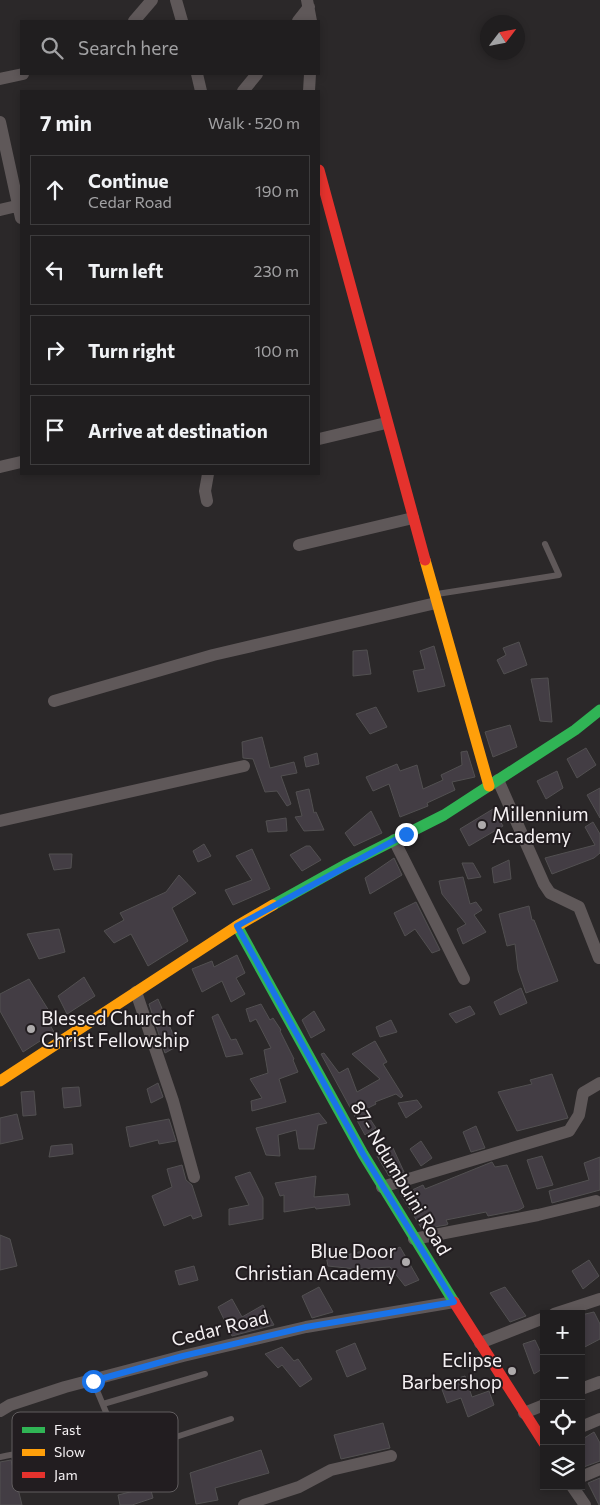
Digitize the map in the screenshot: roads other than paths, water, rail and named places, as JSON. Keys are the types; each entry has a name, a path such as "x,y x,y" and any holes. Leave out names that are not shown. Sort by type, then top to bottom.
{"street":[{"path":"135,20 152,0"},
{"path":"176,0 182,20"},
{"path":"299,20 308,4"},
{"path":"308,4 312,20"},
{"path":"0,79 20,75"},
{"path":"197,75 201,90"},
{"path":"244,90 256,75"},
{"path":"309,90 310,75"},
{"path":"0,122 20,210 0,210"},
{"path":"320,174 435,599 493,783 550,893 579,907 599,958"},
{"path":"320,439 386,423"},
{"path":"0,466 20,462"},
{"path":"207,501 205,491 208,475"},
{"path":"299,545 413,518"},
{"path":"54,701 213,655 435,599"},
{"path":"0,1080 237,926 394,840 444,815 575,730 600,710"},
{"path":"0,820 244,766"},
{"path":"394,840 464,979"},
{"name":"87- Ndumbuini Road","path":"237,926 382,1187 540,1437"},
{"path":"136,992 173,1101 194,1176"},
{"path":"382,1187 569,1131 579,1115 583,1093 600,1083"},
{"path":"414,1239 538,1215 596,1201"},
{"path":"566,1310 600,1299"},
{"name":"Cedar Road","path":"0,1411 10,1405 183,1356 306,1327 454,1302"},
{"path":"480,1343 540,1320"},
{"path":"585,1388 600,1382"},
{"path":"524,1413 540,1407"},
{"path":"585,1425 600,1419"},
{"path":"244,1505 299,1487 331,1470 391,1456"},
{"path":"585,1475 600,1469"},
{"path":"575,1490 585,1505"}],"lane":[{"path":"435,599 559,574 545,544"},
{"path":"103,1404 205,1374"},
{"path":"93,1381 106,1412"},
{"path":"178,1436 231,1420"}],"place":[{"name":"Millennium Academy","path":"482,825"},
{"name":"Blessed Church of Christ Fellowship","path":"31,1029"},
{"name":"Blue Door Christian Academy","path":"406,1262"},
{"name":"Eclipse Barbershop","path":"512,1371"}]}
